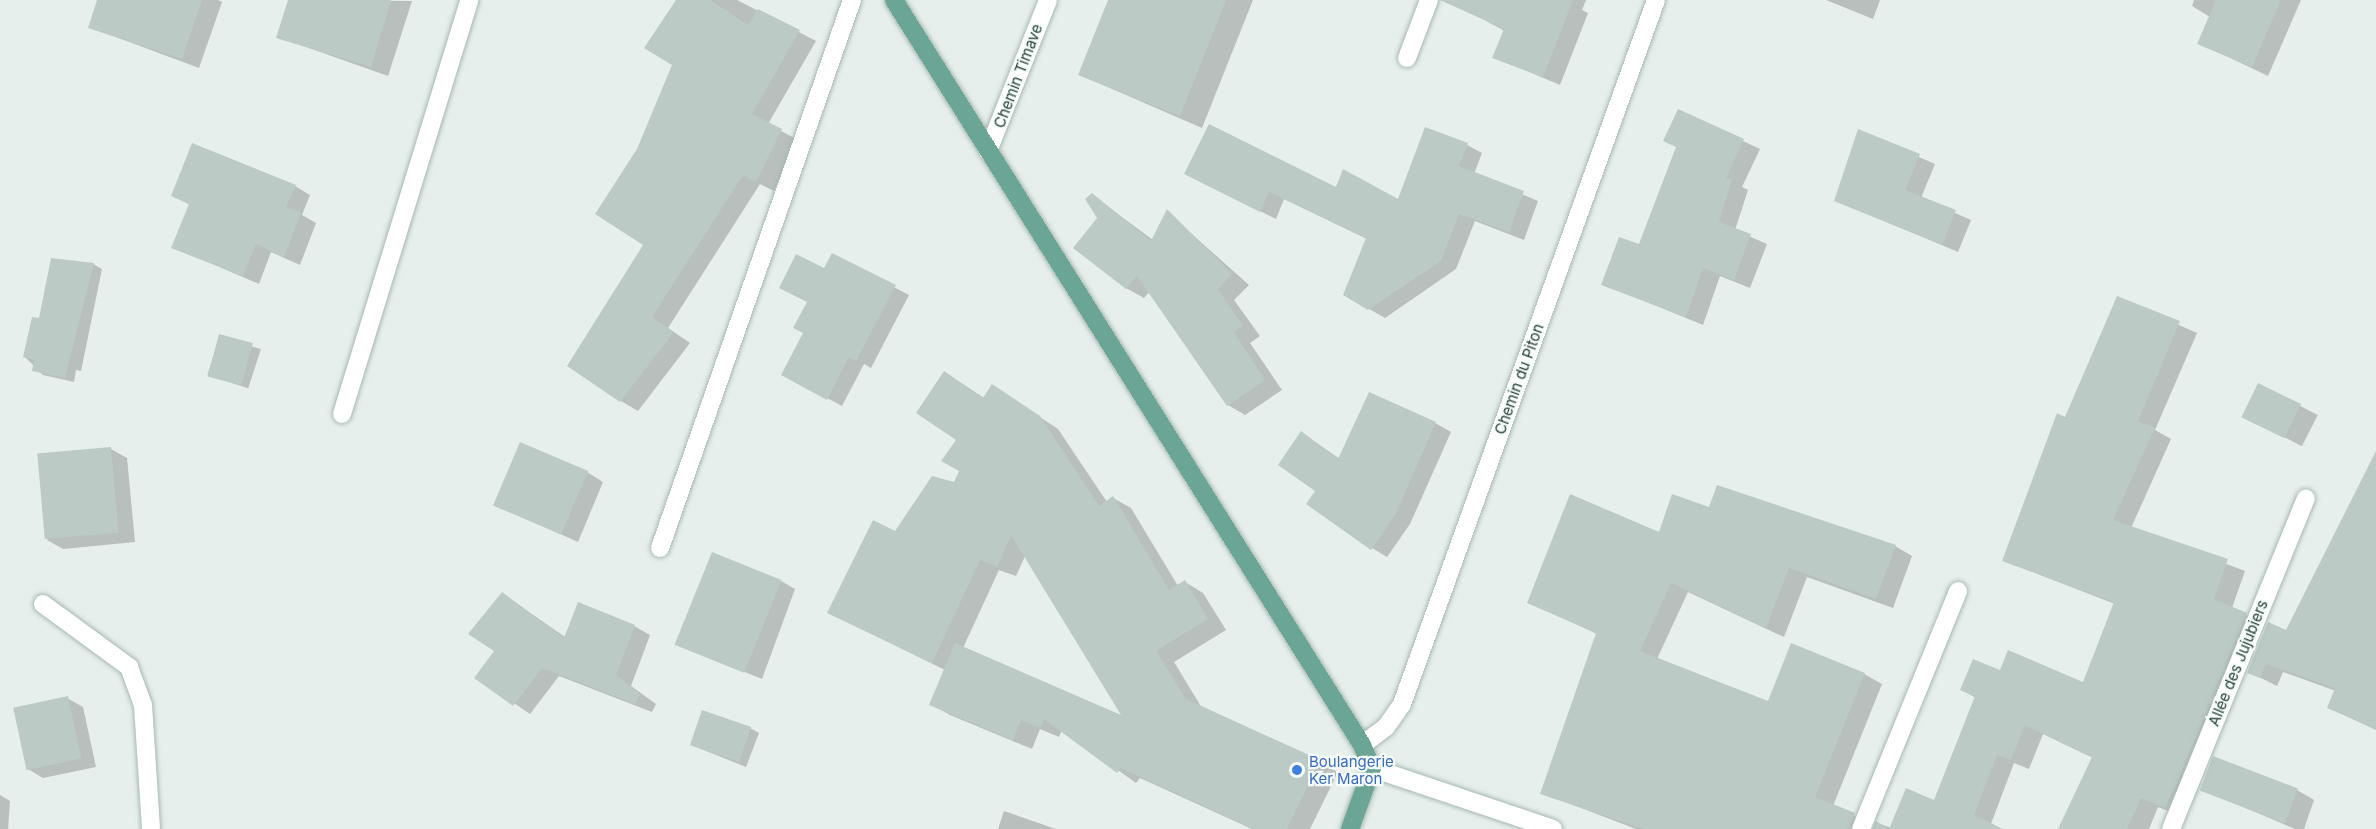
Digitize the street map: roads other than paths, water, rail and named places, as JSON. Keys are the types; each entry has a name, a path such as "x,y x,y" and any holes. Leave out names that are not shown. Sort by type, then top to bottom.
{"main road":[{"path":"894,0 1362,745 1372,768 1350,829"}],"street":[{"path":"342,414 469,0"},
{"path":"660,548 852,0"},
{"name":"Chemin Timave","path":"988,151 1048,0"},
{"path":"1407,58 1429,0"},
{"name":"Chemin du Piton","path":"1362,745 1386,727 1402,704 1656,0"},
{"name":"Allée des Jujubiers","path":"2171,829 2306,498"},
{"path":"1861,829 1958,591"},
{"path":"43,604 129,667 143,705 152,829"},
{"path":"1372,768 1553,829"}],"place":[{"name":"Boulangerie Ker Maron","path":"1297,770"}]}
